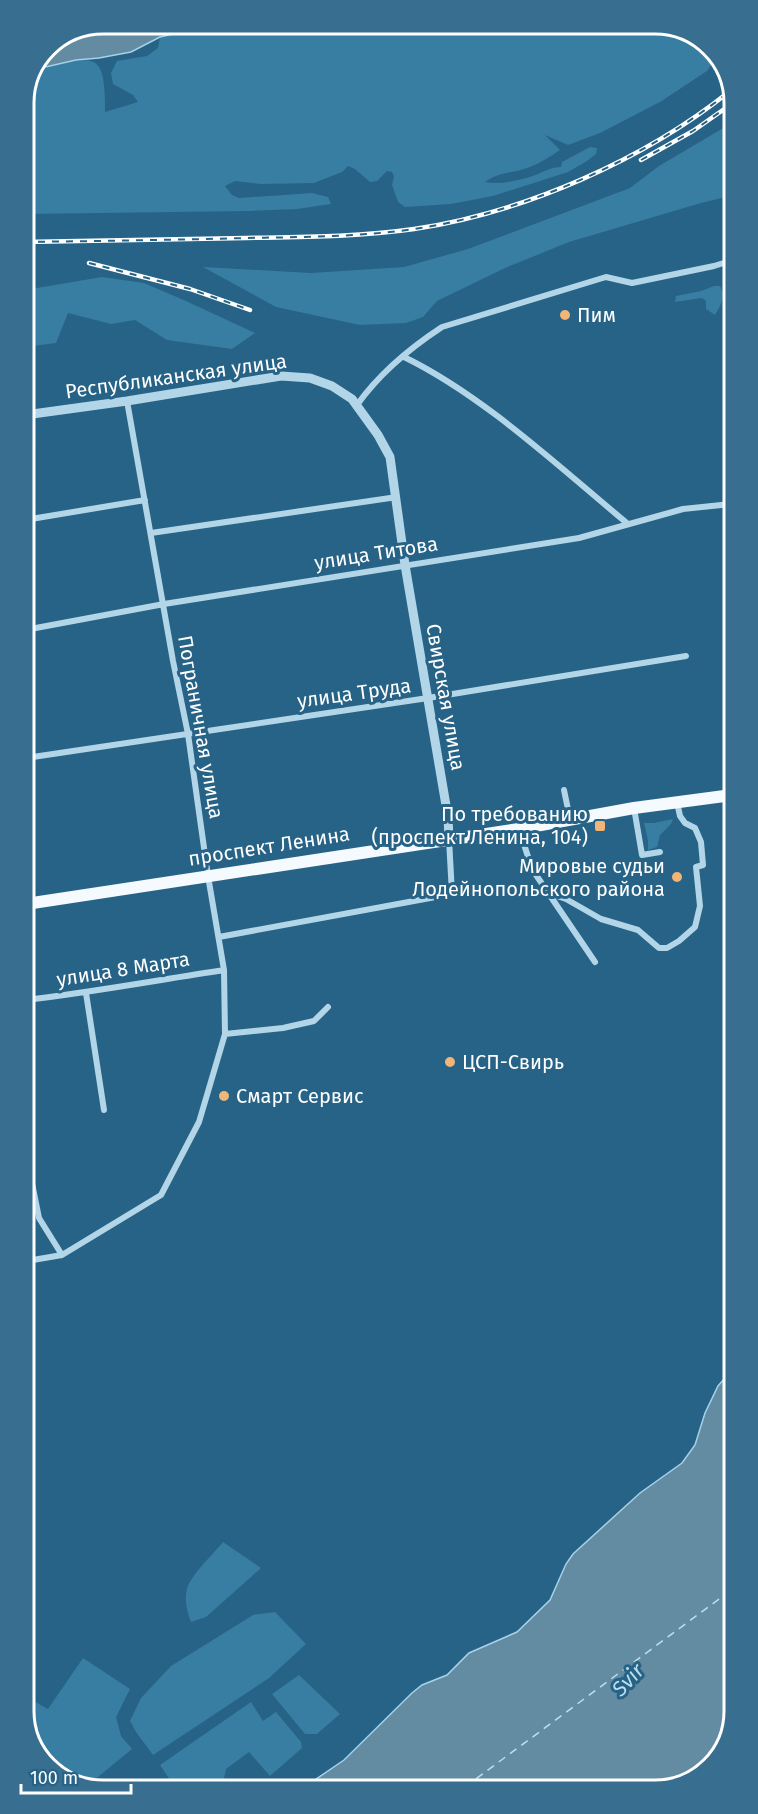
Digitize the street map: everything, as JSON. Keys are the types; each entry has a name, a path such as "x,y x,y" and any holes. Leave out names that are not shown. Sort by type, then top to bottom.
{"main road":[{"name":"проспект Ленина","path":"35,903 519,829 634,808 724,796"}],"street":[{"path":"357,405 369,388 419,342 442,327 606,277 632,283 724,263"},
{"path":"404,357 434,371 491,412 628,524"},
{"name":"Республиканская улица","path":"35,414 281,376 310,378 332,386 357,405 390,457 397,501"},
{"name":"Пограничная улица","path":"62,1255 161,1195 199,1122 225,1034 224,970 188,734 128,401"},
{"path":"35,518 145,500"},
{"path":"151,533 397,501"},
{"name":"Свирская улица","path":"219,937 452,894 448,817 405,565 397,501"},
{"name":"улица Титова","path":"35,628 164,604 579,538 683,509 724,505"},
{"name":"улица Труда","path":"35,757 428,698 686,656"},
{"path":"564,790 570,819"},
{"path":"548,893 566,899 601,919 638,930 659,948 667,948 679,941 695,927 700,906 696,867 704,865 701,842 695,828 685,823 680,816 677,802"},
{"path":"634,808 642,855 660,852"},
{"path":"519,829 532,869 594,962"},
{"name":"улица 8 Марта","path":"34,999 86,993 224,970"},
{"path":"86,993 104,1110"},
{"path":"225,1034 283,1028 314,1021 328,1006"},
{"path":"34,1195 39,1218 62,1255 34,1260"}],"shaded area":[{"path":"173,34 659,35 677,38 689,44 711,65 707,71 660,102 600,133 568,145 545,135 560,150 532,166 498,175 485,182 511,181 561,167 562,162 590,147 597,148 596,154 568,172 493,196 451,204 405,207 398,202 392,185 394,176 392,172 387,171 377,181 370,182 348,166 342,172 314,183 261,184 235,181 225,186 232,195 239,198 312,193 328,197 331,204 297,209 249,211 35,214 35,99 37,86 45,67 82,60 91,61 98,66 105,90 105,112 138,102 133,95 113,84 111,73 117,61 147,56 158,48 160,37"},
{"path":"724,128 724,197 569,242 505,268 437,301 423,317 406,323 360,325 276,307 203,267 311,273 404,267 468,249 630,188 659,166"},
{"path":"102,277 144,283 255,333 232,349 167,340 135,320 111,324 68,313 56,343 35,346 35,288"},
{"path":"720,286 723,293 721,304 715,315 706,309 706,301 702,298 675,302 676,296"},
{"path":"673,819 660,835 657,847 648,850 644,823"},
{"path":"223,1542 261,1568 206,1617 191,1622 186,1602 189,1584 197,1571"},
{"path":"275,1612 306,1644 269,1678 153,1755 130,1721 141,1698 171,1666 253,1615"},
{"path":"83,1658 130,1689 116,1717 121,1736 132,1749 96,1779 77,1774 61,1765 49,1753 38,1733 34,1701 48,1709"},
{"path":"299,1675 340,1714 317,1734 305,1734 272,1694"},
{"path":"251,1702 263,1721 276,1712 301,1742 302,1748 270,1776 249,1752 226,1769 224,1779 169,1779 160,1765"}],"water":[{"path":"103,34 173,34 160,37 131,52 45,67 58,52 81,38"},
{"name":"Svir","path":"724,1379 724,1711 720,1733 709,1753 700,1762 677,1776 655,1780 316,1779 344,1760 422,1685 447,1675 469,1653 517,1632 550,1600 573,1554 640,1493 682,1463 695,1445 705,1413 718,1386"}],"ferry route":[{"path":"475,1780 724,1595"}],"railway":[{"path":"35,242 372,234 455,221 497,210 581,180 660,139 723,96"},
{"path":"641,160 693,131 724,109"},
{"path":"89,263 190,289 250,310"}],"place":[{"name":"Пим","path":"565,315"},
{"name":"По требованию (проспект Ленина, 104)","path":"600,826"},
{"name":"Мировые судьи Лодейнопольского района","path":"677,877"},
{"name":"ЦСП-Свирь","path":"450,1062"},
{"name":"Смарт Сервис","path":"224,1096"}]}
